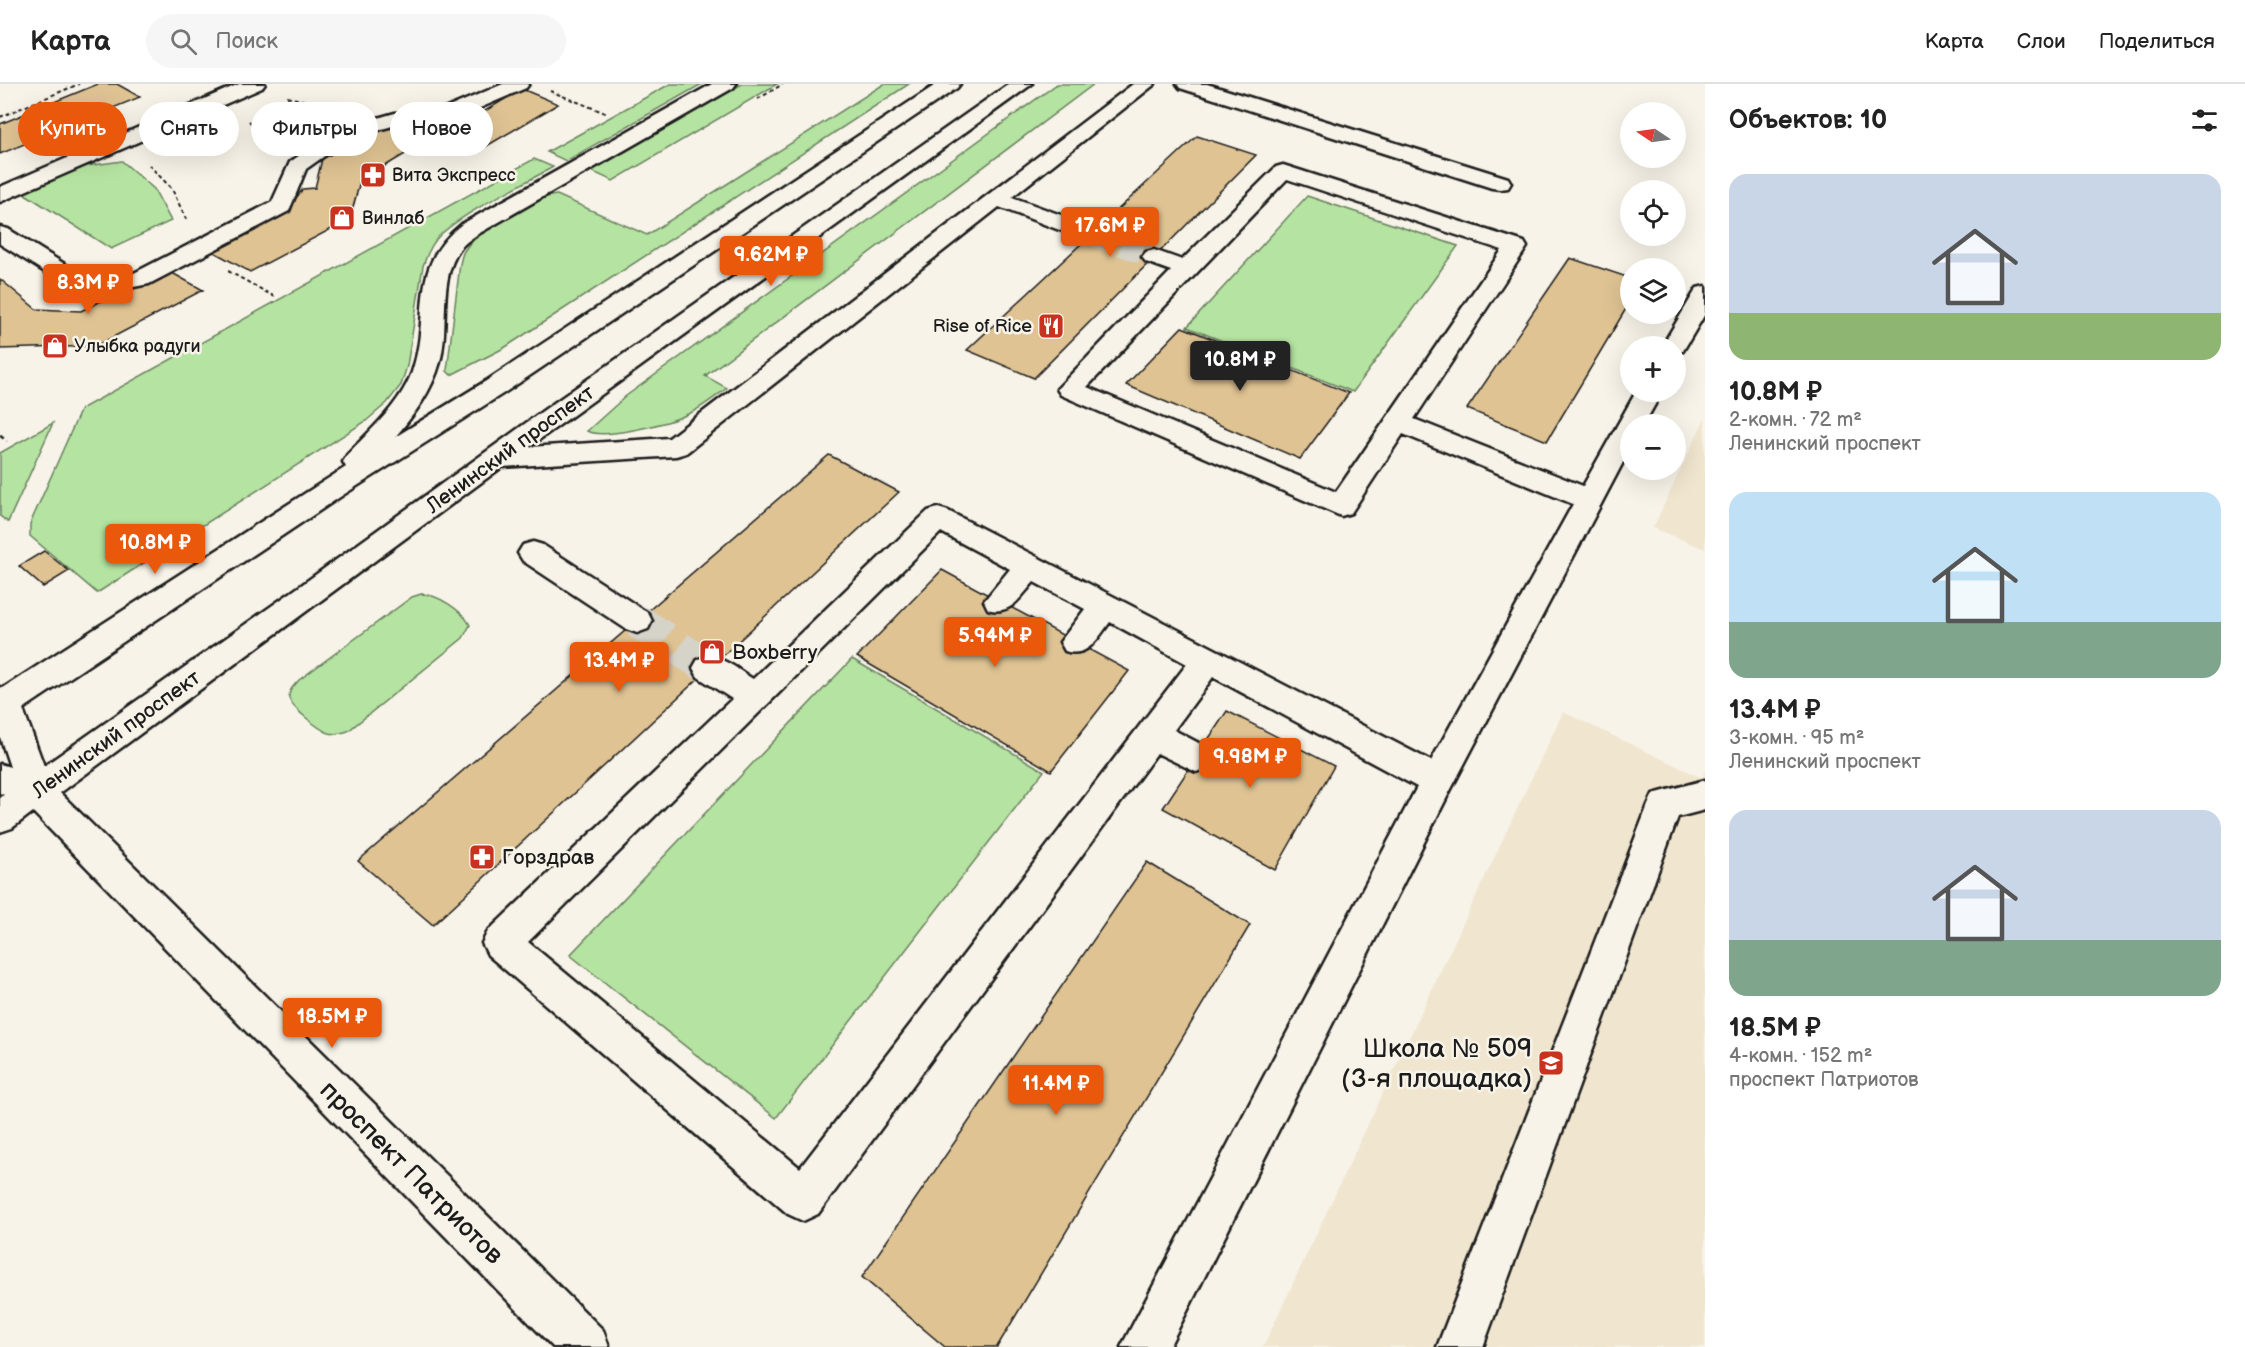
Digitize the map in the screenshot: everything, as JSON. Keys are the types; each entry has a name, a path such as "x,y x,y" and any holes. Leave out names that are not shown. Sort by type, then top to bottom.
{"street":[{"path":"0,234 88,289 141,279 281,206 297,166 343,134 395,119 446,116 519,84"},
{"path":"333,488 407,405 418,388 426,371 441,264 450,246 470,230 726,84"},
{"path":"2,704 333,488 495,387 950,84"},
{"name":"Ленинский проспект","path":"0,818 18,785 497,458 1022,84"},
{"path":"497,458 676,447 1145,84"},
{"path":"1187,84 1500,183"},
{"path":"0,195 241,88"},
{"path":"1282,171 1516,247 1397,422 1341,506 1070,389 1282,171"},
{"path":"997,199 1091,234"},
{"path":"1154,257 1186,269"},
{"path":"1680,336 1705,293"},
{"path":"1155,426 1173,405"},
{"path":"1397,422 1589,499"},
{"path":"1227,457 1244,436"},
{"path":"1144,1347 1438,781 1620,444"},
{"path":"1208,660 803,1199 501,943 938,518 1030,566 1438,781"},
{"path":"533,553 637,621"},
{"path":"999,601 1030,566"},
{"path":"1076,642 1106,606"},
{"path":"710,668 754,697"},
{"name":"проспект Патриотов","path":"2,704 18,785 586,1347"},
{"path":"1152,734 1196,758"},
{"path":"1460,1347 1665,806 1705,795"}],"path":[{"path":"0,117 79,84"},
{"path":"241,88 265,133 297,166"},
{"path":"241,88 310,102"},
{"path":"544,88 608,114"},
{"path":"0,110 7,114"},
{"path":"149,165 167,180 184,211 186,223"},
{"path":"227,271 274,297"},
{"path":"0,435 7,441"}],"shaded area":[{"path":"1705,418 1705,549 1653,528 1676,480 1686,480 1686,458"},
{"name":"Школа № 509 (3-я площадка)","path":"1563,712 1702,778 1705,771 1705,1347 1263,1347"}],"green space":[{"path":"670,84 702,84 566,161 547,152"},
{"path":"742,84 777,84 613,181 591,171"},
{"path":"884,84 909,84 504,348 451,375 447,371 462,255 470,244 493,226 535,202 557,195 647,235"},
{"path":"1057,84 1094,84 705,376 727,388 713,399 688,414 653,426 622,432 587,431 626,396"},
{"path":"534,159 553,167 466,216 441,234 432,244 423,266 407,366 401,385 387,403 366,421 97,593 30,536 30,524 81,409"},
{"path":"122,161 154,189 171,221 111,249 22,192 79,167"},
{"path":"1307,196 1458,246 1353,392 1187,327"},
{"path":"53,423 8,522 0,516 0,453"},
{"path":"421,594 441,600 466,619 470,625 463,638 348,731 329,733 298,711 290,700 289,694 299,680 412,597"},
{"path":"852,659 1044,771 776,1118 570,955"}],"building":[{"path":"98,84 117,84 140,97 127,102 54,102"},
{"path":"522,89 558,104 493,142 493,106"},
{"path":"18,117 18,147 0,154 0,124"},
{"path":"390,128 390,156 402,156 360,181 350,219 250,272 212,251 282,216 303,189 315,188 322,159 328,156 378,156 378,129"},
{"path":"1197,136 1256,155 1034,378 967,350"},
{"path":"1570,258 1620,275 1620,319 1547,441 1467,409"},
{"path":"165,269 203,290 96,346 0,349 0,279 36,309 81,311"},
{"path":"1182,327 1349,393 1300,459 1126,385"},
{"path":"829,455 899,492 433,925 358,861"},
{"path":"44,551 69,571 43,587 19,566"},
{"path":"942,570 1129,671 1051,771 857,657"},
{"path":"1227,711 1334,766 1275,870 1163,808"},
{"path":"1147,862 1250,925 997,1347 945,1347 862,1277"}],"tunnel":[{"path":"1091,234 1154,257"},
{"path":"637,621 709,668"}],"place":[{"name":"Вита Экспресс","path":"373,175"},
{"name":"Винлаб","path":"342,218"},
{"name":"Rise of Rice","path":"1051,326"},
{"name":"Улыбка радуги","path":"55,346"},
{"name":"Boxberry","path":"712,652"},
{"name":"Горздрав","path":"482,857"},
{"name":"Школа № 509 (3-я площадка)","path":"1551,1063"}]}
